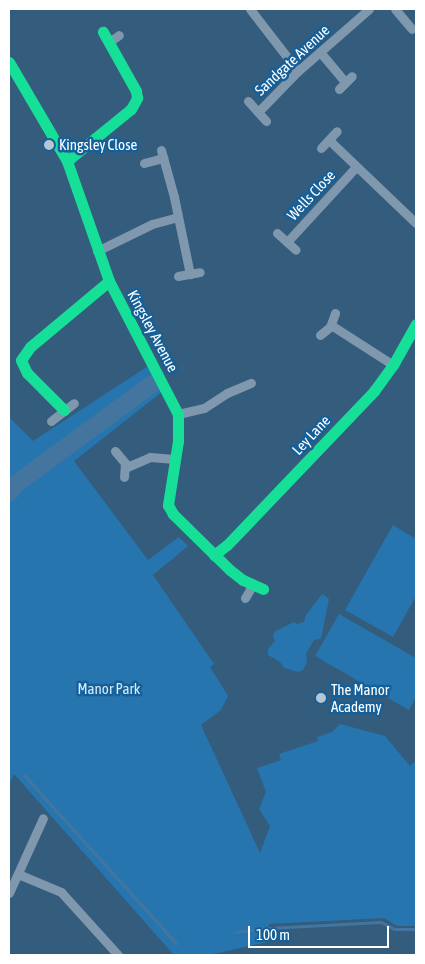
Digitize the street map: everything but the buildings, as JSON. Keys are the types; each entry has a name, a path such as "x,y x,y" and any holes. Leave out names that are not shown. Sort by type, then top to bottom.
{"street":[{"path":"250,9 298,71"},
{"name":"Sandgate Avenue","path":"258,112 298,71 369,9"},
{"path":"395,9 412,29"},
{"path":"66,161 130,109 137,98 136,90 106,37 119,35"},
{"path":"320,52 345,83"},
{"name":"Kingsley Avenue","path":"9,62 66,161 86,211 97,251 109,281 178,414 180,424 169,483 168,505 179,521 230,570 258,587"},
{"path":"248,101 266,121"},
{"path":"321,148 337,131"},
{"path":"329,140 416,223"},
{"path":"144,163 162,154 190,274"},
{"name":"Wells Close","path":"287,242 356,167"},
{"path":"97,251 152,224 178,217"},
{"name":"Wells Close","path":"277,233 296,250"},
{"path":"178,276 200,272"},
{"path":"64,410 27,373 21,360 30,347 109,281"},
{"path":"320,335 331,325 336,312"},
{"name":"Ley Lane","path":"214,555 227,546 374,391 393,365 416,324"},
{"path":"331,325 393,365"},
{"path":"178,414 204,408 228,393 251,383"},
{"path":"51,420 74,402"},
{"path":"115,451 127,467"},
{"path":"124,477 127,467 150,456 174,459"},
{"path":"245,598 258,587"},
{"path":"9,893 43,818"},
{"path":"18,874 61,892 118,955"}],"green space":[{"name":"Manor Park","path":"153,363 167,388 74,461 148,560 179,537 188,546 153,575 214,664 210,667 228,696 221,710 201,725 260,853 270,826 259,809 266,792 257,768 281,760 279,754 318,741 317,737 332,732 340,724 385,736 410,766 416,761 416,926 397,926 384,918 269,924 268,942 208,955 174,955 14,774 9,784 9,417 33,441"},
{"path":"393,525 416,539 416,596 393,637 345,610"},
{"path":"322,594 329,599 321,639 314,640 306,654 307,662 303,670 298,672 284,668 280,662 268,655 268,649 275,641 273,637 274,632 294,622 297,624 304,622 306,615"},
{"path":"339,614 416,658 416,697 409,710 315,656"}],"waterway":[{"path":"9,493 16,484 152,384"},
{"path":"24,775 176,943"},
{"path":"236,932 269,928 381,922 394,929 416,929"}],"traffic: fast":[{"path":"67,161 131,109 137,98 136,91 103,32"},
{"path":"9,62 67,161 109,281 178,414 178,441 168,505 173,514 230,570 243,580 263,589"},
{"path":"64,410 27,373 21,360 30,347 109,281"},
{"path":"214,555 227,545 374,391 393,365 416,324"}],"place":[{"name":"Kingsley Close","path":"49,145"},
{"name":"The Manor Academy","path":"321,698"}]}
